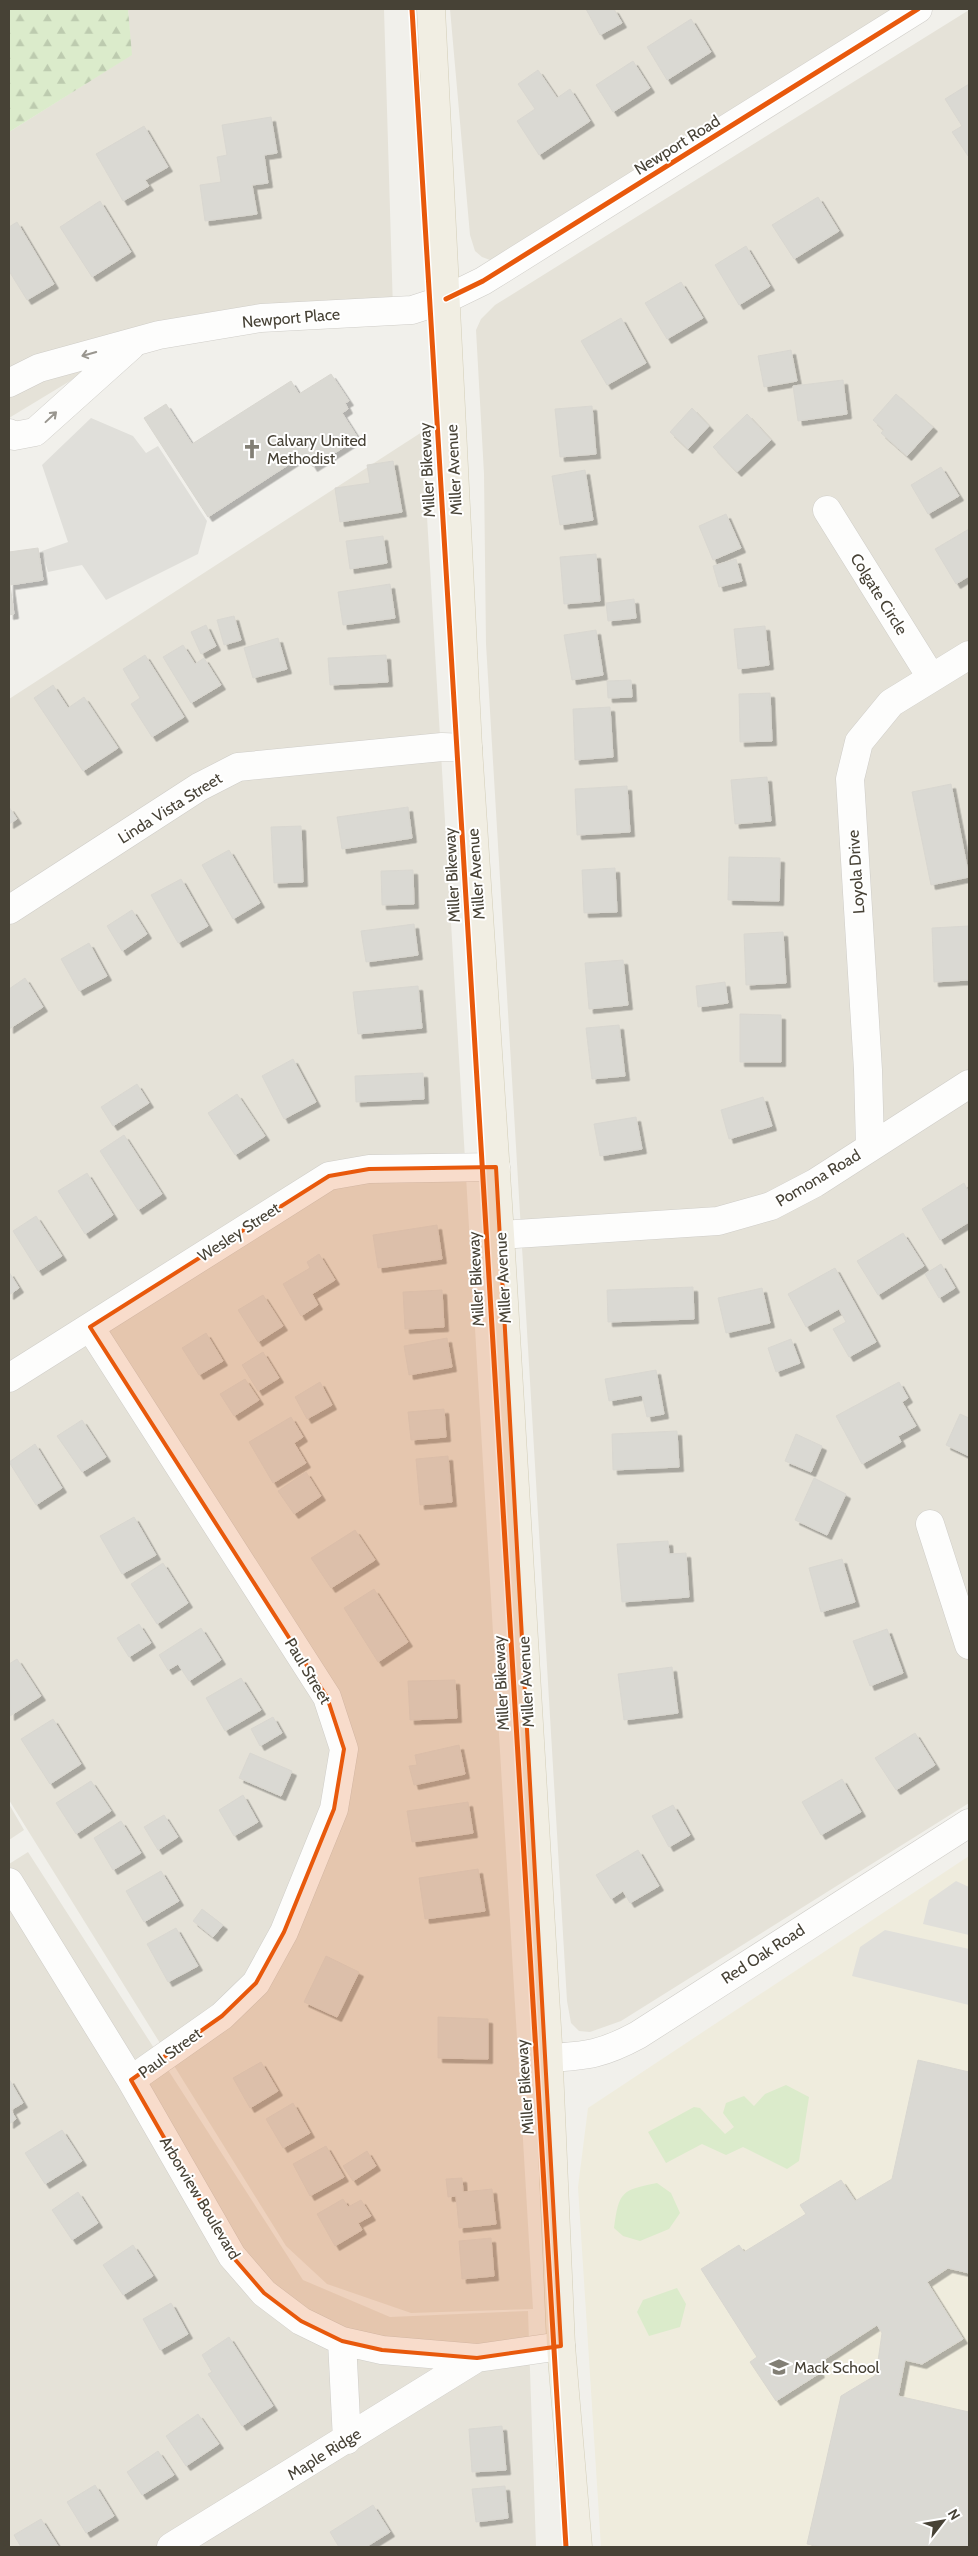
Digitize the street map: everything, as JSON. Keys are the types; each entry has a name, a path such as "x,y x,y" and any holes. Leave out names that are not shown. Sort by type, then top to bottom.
{"main road":[{"name":"Miller Avenue","path":"431,9 468,748 496,1167 548,2058 561,2346 578,2547"}],"street":[{"name":"Newport Road","path":"446,299 483,281 918,9"},
{"name":"Newport Place","path":"9,383 39,368 136,341 261,318 412,310 446,299"},
{"path":"9,433 14,436 35,432 136,341"},
{"name":"Colgate Circle","path":"827,510 931,677"},
{"name":"Loyola Drive","path":"870,1146 868,1070 850,779 859,742 891,703 969,655"},
{"name":"Linda Vista Street","path":"9,910 199,787 238,767 442,747 468,748"},
{"name":"Pomona Road","path":"500,1235 718,1221 771,1206 815,1182 969,1084"},
{"name":"Wesley Street","path":"9,1378 330,1176 369,1169 496,1167"},
{"name":"Paul Street","path":"90,1327 328,1697 344,1749 334,1809 284,1932 256,1983 222,2016 131,2080"},
{"path":"930,1524 969,1645"},
{"name":"Red Oak Road","path":"548,2058 588,2056 611,2050 638,2035 969,1822"},
{"name":"Arborview Boulevard","path":"9,1882 131,2080 232,2256 264,2293 301,2321 342,2341 382,2350 477,2358 561,2346"},
{"path":"342,2341 347,2440"},
{"name":"Maple Ridge","path":"171,2547 477,2358"}],"highlighted area":[{"path":"496,1167 561,2346 477,2358 382,2350 342,2341 301,2321 264,2293 232,2256 131,2080 222,2016 256,1983 284,1932 334,1809 344,1749 327,1697 90,1327 329,1176 369,1169"}],"shaded area":[{"path":"128,9 384,9 393,310 136,341 9,418 9,132 131,55"},
{"path":"450,9 894,9 497,258 490,260 482,257 475,251 470,235"},
{"path":"969,10 969,1803 621,2021 590,2032 579,2031 571,2023 567,2001 486,644 484,474 476,330 481,319 495,305"},
{"path":"91,418 133,436 146,453 158,446 207,521 198,554 106,600 82,565 48,572 42,551 68,542 42,465"},
{"path":"422,432 533,2309 411,2313 327,2284 286,2246 9,1800 9,699"},
{"path":"9,1804 24,1830 9,1840"},
{"path":"28,1852 303,2280 390,2317 528,2311 536,2547 9,2547 9,1864"},
{"name":"Mack School","path":"969,1856 969,2547 601,2547 578,2187 588,2108"},
{"path":"956,1881 969,1887 969,1935 923,1924 929,1900"},
{"path":"885,1930 969,1949 969,2005 852,1976 860,1947"}],"green space":[{"path":"9,9 128,9 132,55 9,132"},
{"path":"786,2085 809,2097 799,2161 787,2169 743,2147 726,2155 702,2144 666,2163 648,2132 694,2107 700,2108 725,2134 734,2127 723,2113 726,2103 744,2096 754,2106 765,2094"},
{"path":"657,2183 671,2193 680,2213 669,2229 640,2241 623,2236 614,2228 620,2200 629,2191"},
{"path":"677,2288 686,2304 680,2327 649,2336 637,2312 643,2300"}],"building":[{"path":"586,9 614,9 622,23 600,35"},
{"path":"691,19 711,52 667,80 647,47"},
{"path":"633,61 650,88 613,112 596,85"},
{"path":"538,70 557,98 570,89 590,121 539,155 517,121 535,109 518,84"},
{"path":"969,84 968,156 952,132 962,126 945,99"},
{"path":"271,117 277,153 264,155 268,183 252,185 257,214 205,221 200,185 221,182 217,157 227,155 222,125"},
{"path":"144,126 168,167 145,180 149,186 123,201 96,154"},
{"path":"818,197 839,231 794,259 772,225"},
{"path":"100,201 131,252 92,277 60,227"},
{"path":"17,222 54,284 27,300 9,271 9,227"},
{"path":"746,246 770,286 739,305 715,265"},
{"path":"681,282 703,318 667,339 645,303"},
{"path":"621,318 646,363 607,385 581,341"},
{"path":"791,350 797,381 764,387 758,356"},
{"name":"Calvary United Methodist","path":"331,374 349,401 345,403 348,409 342,413 358,438 313,467 305,454 208,517 144,418 166,404 192,444 291,381 299,394"},
{"path":"843,380 847,414 798,421 793,386"},
{"path":"896,394 933,427 907,456 881,433 884,430 873,420"},
{"path":"592,406 596,454 560,457 555,409"},
{"path":"692,408 709,426 688,449 670,432"},
{"path":"747,414 771,440 737,472 713,447"},
{"path":"393,461 402,512 340,522 335,488 370,483 367,465"},
{"path":"941,467 959,496 928,514 911,485"},
{"path":"585,470 593,520 560,525 552,476"},
{"path":"726,514 741,548 713,560 699,526"},
{"path":"969,529 969,576 956,584 935,549"},
{"path":"383,536 387,563 350,569 346,541"},
{"path":"38,548 43,580 10,585 14,614 9,615 9,552"},
{"path":"596,554 600,601 564,604 560,557"},
{"path":"736,559 742,581 719,587 713,566"},
{"path":"390,584 395,618 343,625 338,592"},
{"path":"634,599 636,618 608,621 606,603"},
{"path":"234,616 241,640 224,645 217,620"},
{"path":"206,625 216,646 201,654 191,632"},
{"path":"765,626 769,665 738,669 734,629"},
{"path":"596,630 603,675 572,680 564,635"},
{"path":"278,638 287,669 253,678 244,648"},
{"path":"183,645 195,664 204,658 221,685 191,703 163,657"},
{"path":"145,655 184,717 152,737 131,704 140,698 123,669"},
{"path":"386,655 388,682 330,685 328,658"},
{"path":"631,680 632,697 608,698 607,681"},
{"path":"53,685 68,708 84,697 118,748 83,771 34,698"},
{"path":"770,693 772,741 740,742 739,694"},
{"path":"610,707 613,757 575,760 573,709"},
{"path":"767,777 771,821 735,824 731,780"},
{"path":"951,784 969,877 931,885 912,792"},
{"path":"627,786 630,832 577,835 575,789"},
{"path":"9,807 17,819 9,824"},
{"path":"408,807 412,838 342,849 337,817"},
{"path":"301,826 303,882 274,883 271,827"},
{"path":"229,850 260,903 233,919 202,865"},
{"path":"729,857 780,858 779,901 728,900"},
{"path":"615,868 617,912 584,913 582,870"},
{"path":"413,870 414,904 382,905 381,871"},
{"path":"181,879 208,926 178,943 151,895"},
{"path":"132,910 147,934 122,951 107,926"},
{"path":"414,924 418,955 366,962 361,931"},
{"path":"968,926 969,980 934,982 932,928"},
{"path":"783,932 786,983 746,985 744,934"},
{"path":"89,943 107,976 79,991 61,959"},
{"path":"623,960 628,1005 589,1009 585,963"},
{"path":"25,978 43,1007 9,1029 9,989"},
{"path":"725,982 728,1003 698,1007 696,986"},
{"path":"418,986 422,1028 358,1034 353,992"},
{"path":"740,1014 781,1015 781,1062 740,1062"},
{"path":"619,1025 625,1076 592,1079 586,1028"},
{"path":"293,1059 316,1102 284,1119 262,1076"},
{"path":"423,1073 424,1099 356,1102 355,1076"},
{"path":"137,1084 149,1103 113,1126 101,1107"},
{"path":"237,1094 265,1136 235,1155 208,1113"},
{"path":"763,1097 772,1126 729,1139 721,1110"},
{"path":"636,1117 642,1149 600,1156 594,1124"},
{"path":"124,1135 162,1194 138,1210 100,1151"},
{"path":"87,1173 113,1215 85,1234 58,1191"},
{"path":"964,1183 969,1193 969,1222 940,1240 922,1209"},
{"path":"36,1216 62,1256 38,1271 13,1231"},
{"path":"437,1225 442,1259 378,1268 373,1235"},
{"path":"903,1233 924,1266 878,1295 857,1261"},
{"path":"319,1254 335,1280 312,1294 318,1305 301,1316 283,1284 310,1268 307,1262"},
{"path":"941,1264 955,1288 939,1298 925,1274"},
{"path":"835,1268 876,1342 849,1357 833,1329 846,1322 839,1309 806,1327 788,1294"},
{"path":"9,1272 19,1288 9,1295"},
{"path":"693,1287 694,1319 608,1322 607,1290"},
{"path":"762,1288 770,1323 726,1333 718,1298"},
{"path":"442,1290 444,1327 405,1329 403,1292"},
{"path":"263,1295 283,1326 258,1342 238,1310"},
{"path":"206,1333 223,1361 199,1375 182,1348"},
{"path":"447,1338 452,1367 409,1375 404,1346"},
{"path":"791,1339 800,1363 776,1372 768,1348"},
{"path":"263,1352 279,1378 258,1391 242,1365"},
{"path":"656,1370 664,1414 647,1417 642,1395 609,1401 605,1379"},
{"path":"245,1379 259,1400 234,1416 220,1394"},
{"path":"320,1382 332,1405 307,1419 295,1397"},
{"path":"899,1382 908,1398 902,1402 916,1426 898,1436 901,1442 862,1464 836,1416"},
{"path":"444,1409 446,1437 411,1440 408,1412"},
{"path":"960,1414 969,1418 969,1456 946,1445"},
{"path":"291,1417 303,1437 294,1443 306,1463 273,1483 249,1442"},
{"path":"82,1420 106,1457 82,1472 57,1436"},
{"path":"677,1431 679,1467 613,1470 612,1434"},
{"path":"796,1434 822,1446 811,1472 785,1461"},
{"path":"35,1444 62,1488 36,1505 9,1462"},
{"path":"448,1456 452,1502 420,1505 416,1459"},
{"path":"306,1472 321,1496 294,1514 278,1491"},
{"path":"814,1478 846,1494 827,1535 795,1520"},
{"path":"134,1517 156,1555 122,1574 100,1536"},
{"path":"355,1530 375,1560 331,1588 311,1558"},
{"path":"668,1541 669,1554 686,1553 689,1597 622,1602 617,1544"},
{"path":"842,1559 855,1602 821,1612 809,1568"},
{"path":"163,1563 188,1603 157,1624 131,1584"},
{"path":"374,1589 408,1642 378,1662 344,1608"},
{"path":"139,1624 151,1643 129,1657 117,1638"},
{"path":"201,1628 221,1660 189,1681 178,1664 168,1670 159,1655"},
{"path":"887,1629 903,1673 870,1686 853,1641"},
{"path":"17,1659 41,1696 10,1716 9,1664"},
{"path":"672,1667 678,1713 624,1720 618,1674"},
{"path":"241,1678 261,1710 225,1731 206,1698"},
{"path":"455,1680 457,1718 410,1720 408,1681"},
{"path":"273,1717 282,1733 260,1746 251,1729"},
{"path":"53,1719 81,1764 50,1784 21,1739"},
{"path":"915,1733 935,1765 896,1790 875,1758"},
{"path":"459,1745 465,1774 414,1785 409,1766 417,1765 415,1755"},
{"path":"250,1753 292,1771 281,1796 239,1778"},
{"path":"842,1779 861,1812 821,1835 802,1802"},
{"path":"91,1781 111,1811 76,1834 56,1803"},
{"path":"243,1795 258,1822 234,1836 219,1810"},
{"path":"468,1802 473,1833 412,1842 407,1811"},
{"path":"673,1805 690,1835 669,1847 652,1816"},
{"path":"164,1815 178,1837 158,1850 144,1827"},
{"path":"121,1821 141,1853 113,1870 94,1838"},
{"path":"638,1850 659,1886 630,1903 623,1891 611,1899 596,1875"},
{"path":"478,1869 485,1911 425,1919 419,1878"},
{"path":"161,1871 179,1901 144,1922 126,1891"},
{"path":"202,1909 223,1925 213,1937 193,1921"},
{"path":"176,1928 198,1966 168,1982 147,1944"},
{"path":"326,1956 359,1972 337,2017 304,2002"},
{"path":"438,2017 488,2019 488,2059 438,2058"},
{"path":"918,2060 969,2072 969,2273 948,2268 927,2282 963,2339 922,2364 905,2360 898,2396 969,2412 969,2542 968,2547 821,2547 807,2544 841,2396 876,2375 882,2333 877,2325 816,2365 820,2373 776,2401 750,2362 757,2357 701,2269 739,2245 744,2252 806,2214 800,2205 841,2180 855,2201 892,2179"},
{"path":"261,2062 278,2091 250,2108 233,2078"},
{"path":"9,2079 23,2103 11,2110 16,2119 9,2124"},
{"path":"293,2103 310,2133 283,2148 266,2119"},
{"path":"62,2130 82,2161 45,2184 25,2153"},
{"path":"326,2146 344,2177 310,2196 293,2164"},
{"path":"367,2151 376,2166 353,2181 343,2166"},
{"path":"462,2178 463,2192 492,2189 496,2224 459,2228 456,2196 448,2197 446,2179"},
{"path":"78,2192 98,2223 72,2240 52,2210"},
{"path":"343,2199 348,2207 361,2200 371,2216 358,2223 362,2230 335,2246 317,2214"},
{"path":"491,2238 494,2276 462,2279 459,2241"},
{"path":"133,2245 153,2276 123,2295 103,2265"},
{"path":"171,2303 188,2334 160,2350 143,2319"},
{"path":"229,2337 273,2406 242,2426 208,2374 212,2372 202,2355"},
{"path":"198,2414 219,2444 186,2466 166,2436"},
{"path":"502,2426 506,2470 472,2472 469,2429"},
{"path":"158,2451 174,2475 142,2495 127,2472"},
{"path":"95,2485 114,2516 86,2533 67,2502"},
{"path":"505,2486 508,2518 476,2522 472,2489"},
{"path":"373,2505 390,2532 366,2547 339,2547 330,2532"},
{"path":"41,2519 58,2546 21,2547 14,2535"}],"cycle path":[{"name":"Miller Bikeway","path":"412,9 566,2547"},
{"path":"446,299 483,281 918,9"}],"place":[{"name":"Calvary United Methodist","path":"252,449"},
{"name":"Mack School","path":"779,2367"}]}
